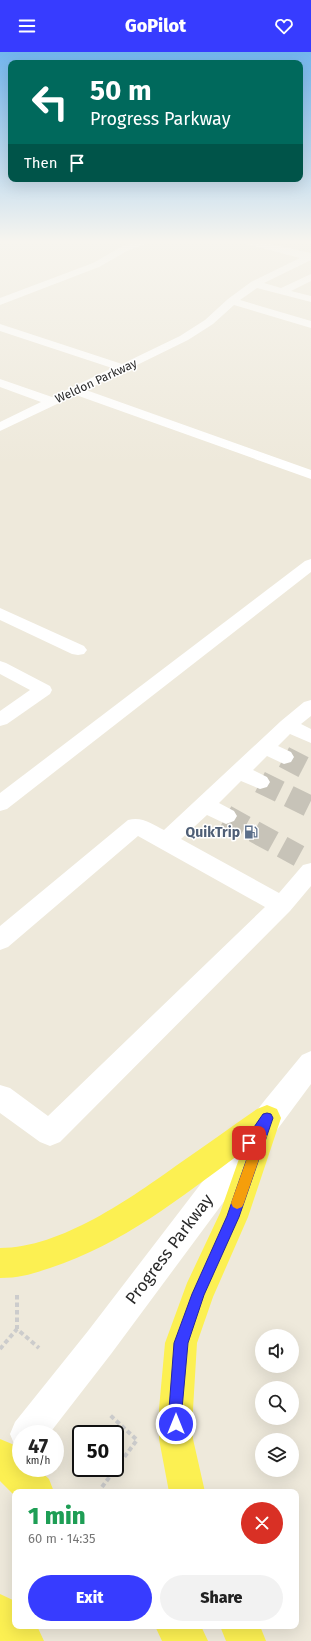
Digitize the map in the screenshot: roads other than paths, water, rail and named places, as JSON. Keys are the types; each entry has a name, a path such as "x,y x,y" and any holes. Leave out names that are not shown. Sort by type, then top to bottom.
{"main road":[{"path":"0,1264 17,1264 76,1244 140,1209 267,1118"},
{"path":"186,1489 176,1439 176,1409 181,1343 198,1294 233,1217 267,1118"},
{"path":"6,1456 34,1489"},
{"path":"0,1613 12,1626"},
{"path":"14,1629 25,1641"},
{"path":"177,1629 189,1641"},
{"path":"241,1629 247,1641"}],"street":[{"name":"Weldon Parkway","path":"0,427 184,338 209,322 216,315"},
{"path":"281,315 311,324"},
{"path":"0,328 123,368"},
{"path":"0,383 53,402"},
{"path":"77,390 311,475"},
{"path":"0,804 311,564"},
{"path":"0,613 78,650"},
{"path":"0,667 43,690 0,720"},
{"path":"166,841 239,772 274,752 288,725 311,706"},
{"path":"288,725 311,737"},
{"path":"239,772 260,782"},
{"path":"205,804 226,816"},
{"path":"0,940 136,825 282,905"},
{"path":"0,1097 50,1133 282,905 307,863"},
{"name":"Progress Parkway","path":"34,1425 72,1378 267,1118 311,1063"}],"tunnel":[{"path":"284,757 311,771"},
{"path":"260,782 311,807"},
{"path":"226,816 299,856"}],"place":[{"name":"QuikTrip","path":"251,832"}]}
